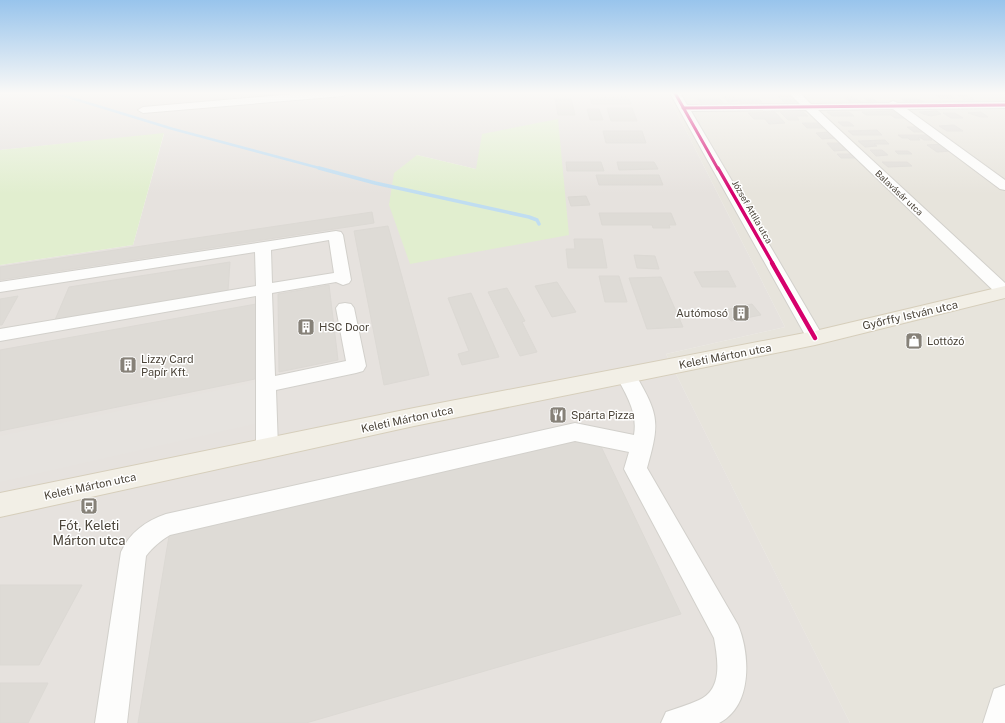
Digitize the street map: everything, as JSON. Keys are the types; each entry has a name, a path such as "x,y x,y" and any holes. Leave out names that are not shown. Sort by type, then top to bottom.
{"main road":[{"name":"Győrffy István utca","path":"815,338 1005,292"},
{"name":"Keleti Márton utca","path":"0,505 414,417 815,338"}],"street":[{"name":"József Attila utca","path":"694,127 815,338"},
{"name":"Balavásár utca","path":"829,127 1005,292"},
{"path":"924,127 1005,186"},
{"path":"0,287 336,236 342,278 0,335"},
{"path":"263,247 267,448"},
{"path":"266,385 356,366 345,308"},
{"path":"626,375 644,412 645,427 642,446 634,469 728,635 733,663 730,686 719,704 703,714 677,723"},
{"path":"111,723 134,552 141,542 154,530 166,525 576,432 642,446"},
{"path":"999,723 1005,700"}],"shaded area":[{"path":"0,127 684,127 785,327 666,354 850,723 0,723 0,265 133,245 164,134 0,150","holes":["417,155 476,169 389,205"]},
{"path":"684,127 1005,127 1005,723 850,723 666,354 785,327"},
{"path":"266,380 267,421 0,482 0,436"}],"green space":[{"path":"519,127 559,127 569,235 410,264 389,205 394,173 417,155 476,169 482,134"},
{"path":"164,133 133,245 0,265 0,150"}],"building":[{"path":"806,127 826,128 807,128"},
{"path":"907,127 918,127 925,132 914,132"},
{"path":"940,127 957,127 963,131 947,131"},
{"path":"877,130 882,135 853,135 848,131"},
{"path":"603,131 642,131 646,143 606,143"},
{"path":"829,132 836,138 822,139 816,133"},
{"path":"898,135 928,135 933,138 929,138 932,140 918,138 920,140 910,140 908,138 902,138"},
{"path":"885,140 889,144 874,144 877,146 865,147 858,141"},
{"path":"827,143 839,143 847,150 834,151"},
{"path":"942,144 952,151 937,152 927,145"},
{"path":"870,150 882,150 888,155 876,156"},
{"path":"895,151 908,151 912,154 898,154"},
{"path":"837,154 851,154 855,158 841,158"},
{"path":"566,162 601,162 604,171 567,171"},
{"path":"617,162 654,162 658,169 619,170"},
{"path":"882,162 907,162 912,166 888,167"},
{"path":"596,175 659,175 663,185 599,185"},
{"path":"586,196 590,205 571,206 568,197"},
{"path":"372,212 374,223 0,280 0,267"},
{"path":"599,213 671,213 676,225 669,225 670,228 653,228 652,225 602,225"},
{"path":"388,226 429,375 384,385 354,231"},
{"path":"574,239 602,239 607,268 568,268 566,249 575,249"},
{"path":"634,255 655,256 659,269 637,268"},
{"path":"230,262 228,291 55,320 69,287"},
{"path":"728,271 736,287 702,287 694,272"},
{"path":"599,276 619,276 627,302 605,302"},
{"path":"661,277 683,327 647,329 629,278"},
{"path":"557,282 576,312 552,317 535,286"},
{"name":"HSC Door","path":"329,285 338,360 279,372 278,294"},
{"path":"507,288 525,321 522,322 537,352 520,356 488,292"},
{"path":"471,293 499,357 462,365 458,354 469,351 448,298"},
{"path":"18,296 2,325 0,325 0,299"},
{"name":"Lizzy Card Papír Kft.","path":"256,304 255,379 0,431 0,350"},
{"name":"Autómosó","path":"752,304 761,315 731,321 721,311"},
{"path":"596,436 681,614 306,723 138,723 170,530"},
{"path":"0,585 82,585 39,665 0,665"},
{"path":"0,683 48,683 28,723 0,723"}],"waterway":[{"path":"166,127 323,169"},
{"path":"319,168 375,183 529,217 537,220 539,224"}],"cycle path":[{"path":"694,127 815,338"}],"place":[{"name":"Autómosó","path":"741,313"},
{"name":"HSC Door","path":"306,327"},
{"name":"Lottózó","path":"914,341"},
{"name":"Lizzy Card Papír Kft.","path":"128,365"},
{"name":"Spárta Pizza","path":"558,415"},
{"name":"Fót, Keleti Márton utca","path":"89,506"}]}
